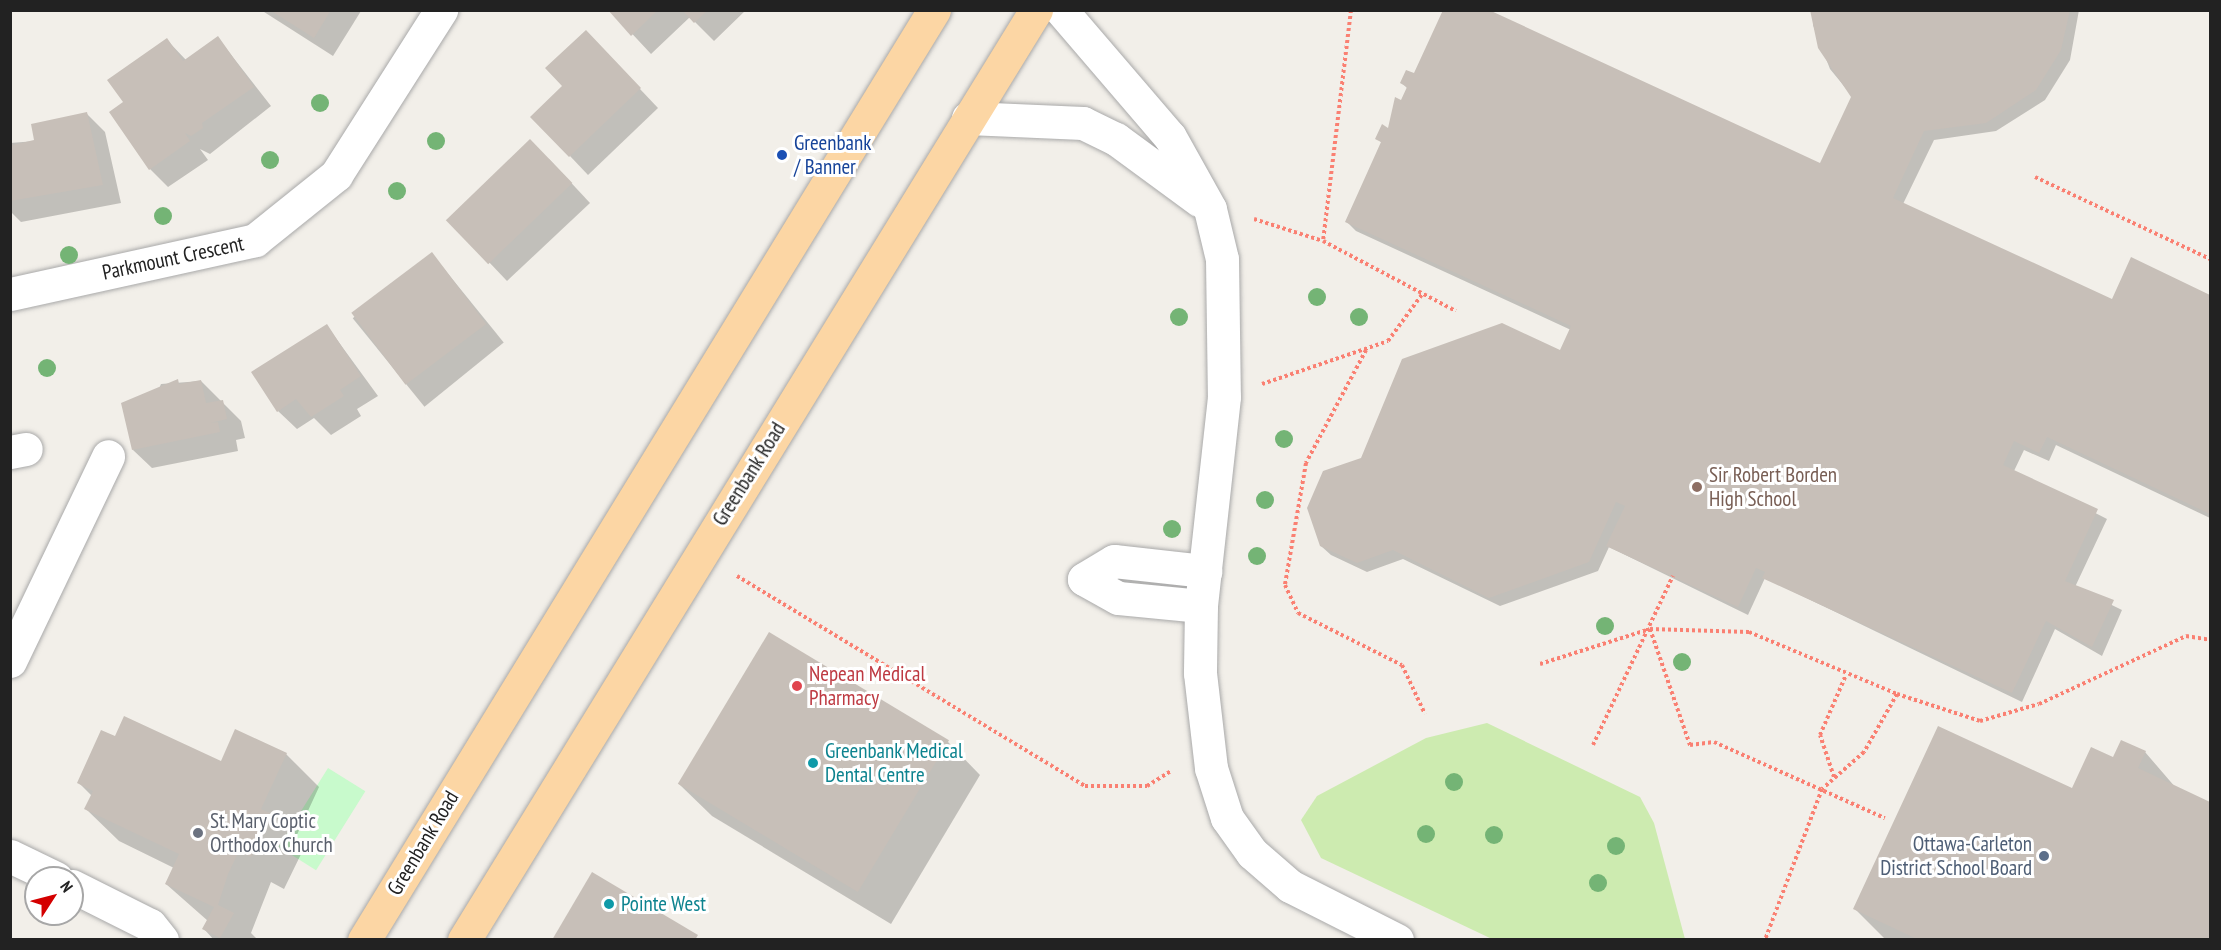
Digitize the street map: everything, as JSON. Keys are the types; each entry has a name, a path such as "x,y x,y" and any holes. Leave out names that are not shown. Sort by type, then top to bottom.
{"main road":[{"name":"Greenbank Road","path":"364,939 934,10"},
{"name":"Greenbank Road","path":"464,939 1036,10"}],"street":[{"name":"Parkmount Crescent","path":"10,294 255,240 336,175 441,10"},
{"path":"1061,10 1170,136 1210,209 1226,303 1224,397 1201,606 1200,672 1209,757 1227,818 1252,853 1290,886 1397,939"},
{"path":"968,118 1083,123 1124,144 1210,209"},
{"path":"10,661 108,456"},
{"path":"1201,606 1118,598 1084,579 1114,561 1205,571"},
{"path":"10,856 31,866"},
{"path":"84,892 150,925 162,939"}],"path":[{"path":"1323,241 1351,10"},
{"path":"2035,177 2211,259"},
{"path":"1210,209 1323,241 1456,311"},
{"path":"1224,397 1388,341 1423,293"},
{"path":"1366,350 1306,463 1285,585 1298,612 1402,665 1425,714"},
{"path":"737,576 1085,786 1147,786 1176,767"},
{"path":"1593,745 1673,576"},
{"path":"1650,628 1690,745 1714,741 1885,818"},
{"path":"1540,664 1650,628 1749,632 1846,675 1980,722 2039,704 2186,636 2211,640"},
{"path":"1835,777 1820,735 1846,675"},
{"path":"1765,939 1822,789 1864,752 1897,694"}],"green space":[{"path":"1487,723 1640,797 1654,823 1685,939 1492,939 1321,858 1301,820 1317,796 1426,738"},
{"path":"328,768 365,791 316,870 279,847"}],"building":[{"path":"270,10 331,10 314,38"},
{"path":"608,10 658,10 631,36"},
{"path":"682,10 708,10 694,23"},
{"name":"Sir Robert Borden High School","path":"1443,10 1489,10 1820,163 1851,97 1818,48 1810,10 2070,10 2061,50 2036,90 1986,123 1924,131 1893,198 2112,299 2131,257 2210,295 2210,514 2047,437 2039,453 2014,441 2003,465 2098,509 2065,581 2114,600 2092,647 2046,621 2012,693 1762,578 1765,572 1756,568 1738,607 1606,546 1625,506 1616,502 1589,562 1489,598 1393,550 1357,563 1320,546 1307,508 1323,471 1361,458 1402,359 1502,323 1560,350 1571,326 1345,222 1381,142 1375,139 1382,124 1388,128 1395,97 1401,100 1407,87 1400,83 1406,70 1414,73"},
{"path":"586,30 641,88 569,157 530,117 562,86 545,68"},
{"path":"218,36 254,87 202,123 203,128 191,136 185,133 190,141 149,170 109,112 123,102 107,80 167,38 183,61"},
{"path":"87,112 103,185 10,201 10,139 13,145 34,140 31,124"},
{"path":"530,139 572,183 488,264 446,220"},
{"path":"432,252 486,324 406,385 351,313"},
{"path":"327,324 361,376 340,390 344,396 311,417 296,399 277,412 251,372"},
{"path":"178,379 179,384 201,380 206,403 223,400 227,419 210,423 218,422 220,432 132,450 121,403"},
{"name":"Greenbank Medical Dental Centre","path":"769,632 949,740 858,892 678,784"},
{"name":"St. Mary Coptic Orthodox Church","path":"124,716 221,761 235,729 287,753 261,809 272,814 251,857 239,851 228,874 218,905 234,913 220,938 202,929 214,907 165,884 179,854 84,809 93,791 77,783 101,730 115,736"},
{"name":"Ottawa-Carleton District School Board","path":"1938,726 2072,788 2091,747 2113,757 2121,740 2146,751 2138,768 2210,802 2210,940 1919,940 1853,909"},
{"name":"Pointe West","path":"592,872 698,935 695,940 552,940"}],"place":[{"name":"Greenbank / Banner","path":"782,155"},
{"name":"Sir Robert Borden High School","path":"1697,487"},
{"name":"Nepean Medical Pharmacy","path":"797,686"},
{"name":"Greenbank Medical Dental Centre","path":"813,763"},
{"name":"St. Mary Coptic Orthodox Church","path":"198,833"},
{"name":"Ottawa-Carleton District School Board","path":"2044,856"},
{"name":"Pointe West","path":"609,904"}]}
